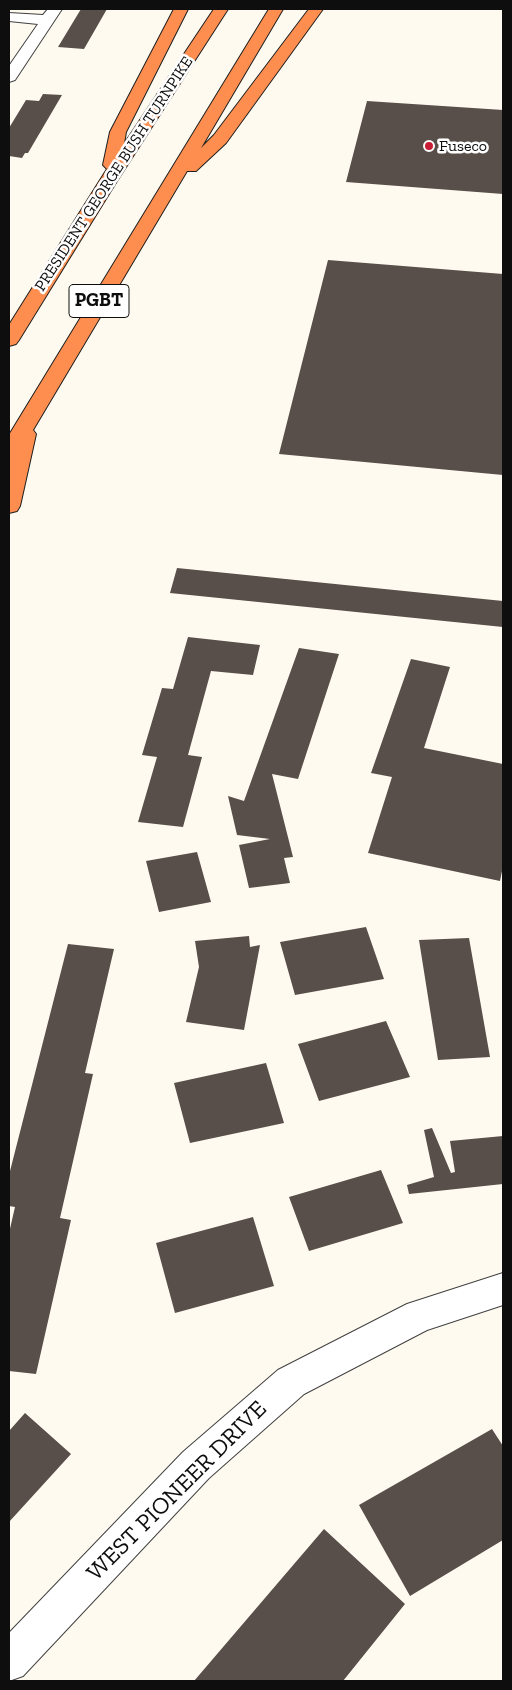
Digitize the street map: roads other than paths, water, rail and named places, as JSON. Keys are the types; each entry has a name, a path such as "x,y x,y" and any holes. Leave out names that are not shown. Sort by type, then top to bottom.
{"highway":[{"path":"108,181 118,132 181,9"},
{"name":"PRESIDENT GEORGE BUSH TURNPIKE","path":"9,340 108,181 221,9"},
{"name":"PGBT","path":"9,452 276,9"},
{"path":"168,186 220,139 316,9"},
{"path":"9,506 30,416"}],"street":[{"path":"9,17 50,14"},
{"path":"9,77 50,14"},
{"name":"WEST PIONEER DRIVE","path":"9,1662 196,1465 290,1382 419,1316 503,1289"}],"place":[{"name":"Fuseco","path":"429,146"}]}
